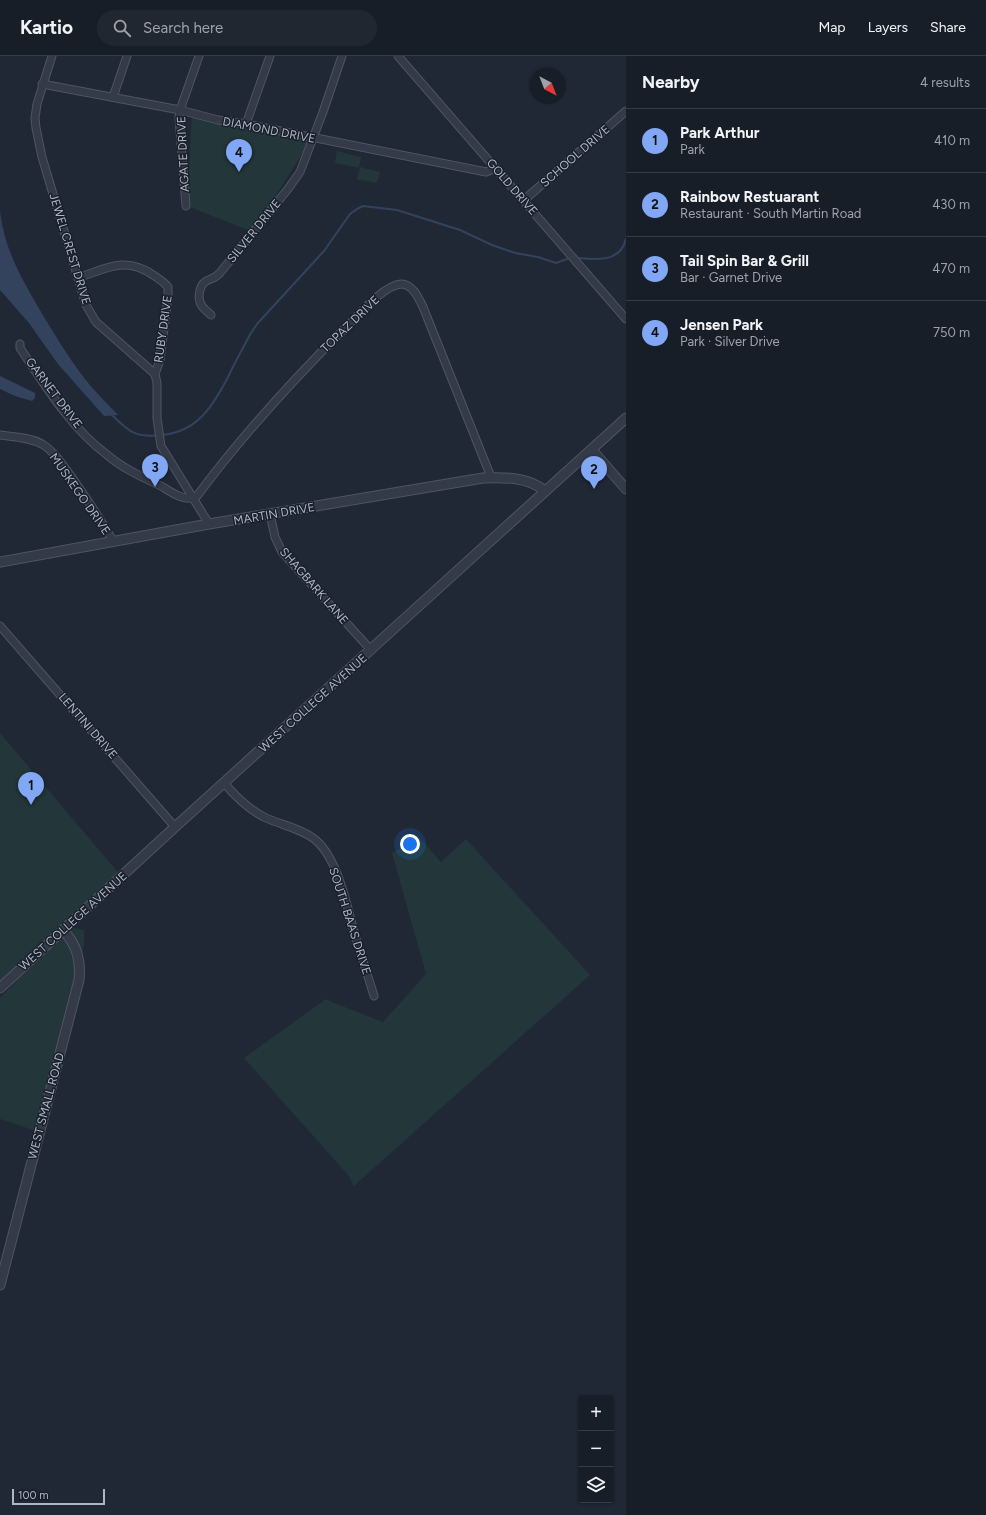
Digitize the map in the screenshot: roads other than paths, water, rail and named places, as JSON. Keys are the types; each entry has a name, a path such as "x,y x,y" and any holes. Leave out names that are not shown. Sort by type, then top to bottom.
{"street":[{"name":"JEWEL CREST DRIVE","path":"52,56 37,104 35,118 38,142 86,305 96,322 155,374"},
{"path":"113,97 127,56"},
{"name":"AGATE DRIVE","path":"186,206 180,133 180,110 198,56"},
{"path":"246,124 270,56"},
{"path":"312,138 323,112 342,56"},
{"name":"GOLD DRIVE","path":"398,56 626,319"},
{"name":"DIAMOND DRIVE","path":"42,84 180,110 218,120 246,124 486,172 496,168"},
{"name":"SCHOOL DRIVE","path":"524,200 626,111"},
{"name":"SILVER DRIVE","path":"211,315 201,305 199,298 200,289 203,283 214,279 219,274 288,189 300,172 307,156 312,138"},
{"name":"RUBY DRIVE","path":"78,278 111,267 126,264 144,268 164,282 168,287 168,297 159,365 155,374"},
{"name":"TOPAZ DRIVE","path":"193,498 197,496 271,404 317,355 380,295 401,284 414,291 423,308 491,478"},
{"name":"GARNET DRIVE","path":"20,344 20,348 64,411 80,430 105,454 134,473 181,497 193,498"},
{"path":"155,374 158,394 158,431 161,446 209,524"},
{"name":"WEST COLLEGE AVENUE","path":"0,988 175,827 626,418"},
{"name":"MUSKEGO DRIVE","path":"0,435 27,438 48,449 64,467 90,503 113,541"},
{"path":"592,450 626,489"},
{"name":"MARTIN DRIVE","path":"0,562 209,524 451,483 491,478 526,481 540,486 545,491"},
{"name":"SHAGBARK LANE","path":"270,514 274,537 282,552 370,650"},
{"name":"LENTINI DRIVE","path":"0,626 175,827"},
{"name":"SOUTH BAAS DRIVE","path":"224,783 233,794 255,812 266,818 299,830 313,838 323,849 337,874 374,996"},
{"name":"WEST SMALL ROAD","path":"0,1285 79,980 80,969 77,949 74,942 64,930"}],"water":[{"path":"0,211 5,238 10,251 21,276 41,312 79,371 92,388 118,415 104,416 58,364 29,323 0,290"},
{"path":"0,376 35,393 35,398 32,401 15,396 0,389"}],"waterway":[{"path":"111,414 128,429 145,436 174,433 185,429 194,423 210,407 216,398 257,324 324,251 350,214 363,206 397,210 460,230 492,245 515,253 538,257 556,263 567,259"},
{"path":"579,258 601,259 614,256 623,247 626,239"}],"place":[{"name":"Jensen Park","path":"239,172"},
{"name":"Tail Spin Bar & Grill","path":"155,487"},
{"name":"Rainbow Restuarant","path":"594,489"},
{"name":"Park Arthur","path":"31,805"}]}
